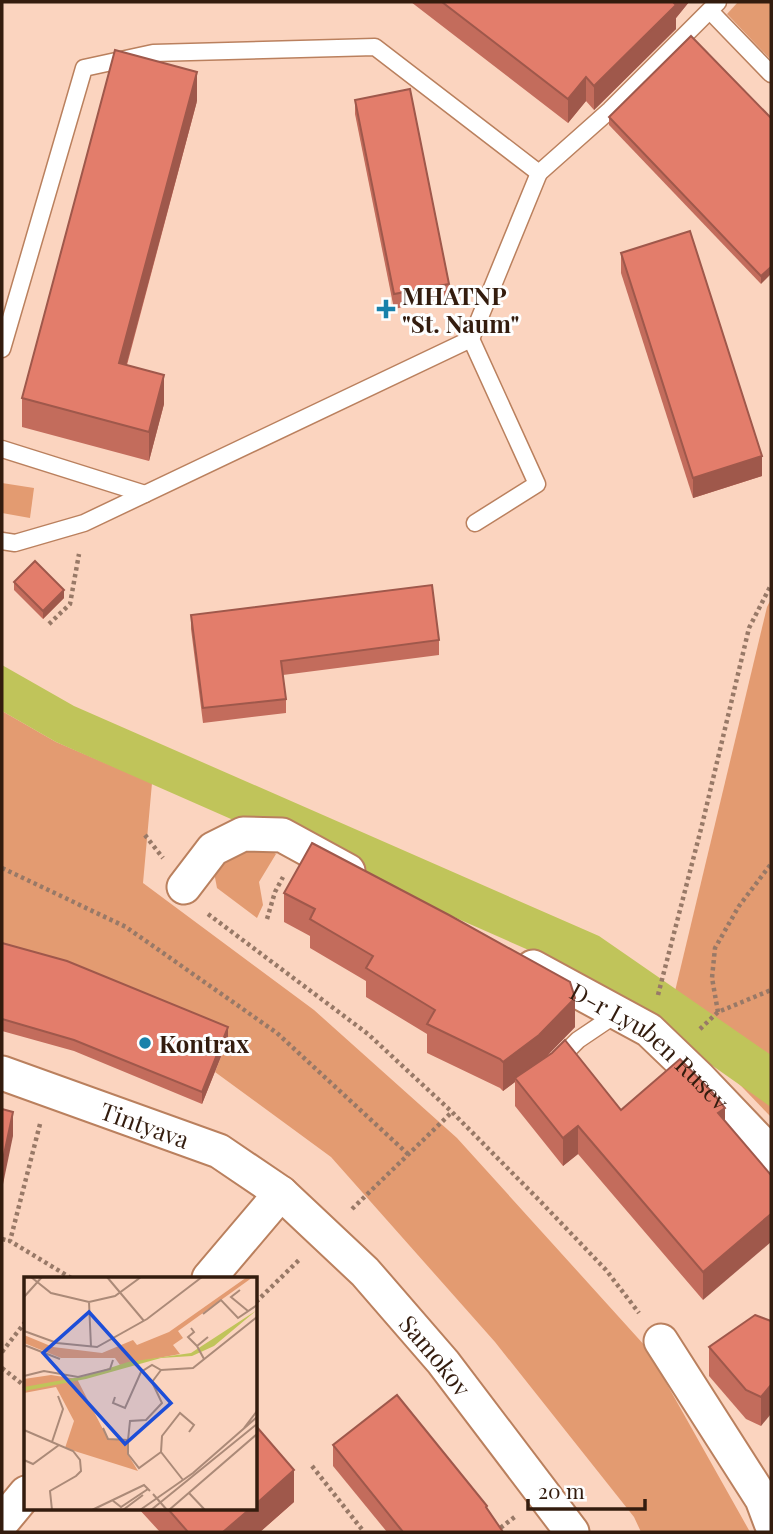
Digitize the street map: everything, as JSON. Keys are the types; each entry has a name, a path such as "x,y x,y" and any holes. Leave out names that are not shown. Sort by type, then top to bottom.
{"street":[{"path":"184,887 213,849 243,834 282,835 379,887"},
{"name":"D-r Lyuben Rusev","path":"509,955 649,1030 725,1105 771,1157"},
{"name":"Tintyava","path":"2,1073 219,1150 281,1193"},
{"path":"211,1277 281,1193"},
{"name":"Samokov","path":"281,1193 365,1272 443,1362 572,1532"},
{"path":"661,1341 768,1498"},
{"path":"2,1522 24,1495"}],"lane":[{"path":"2,541 15,543 84,523 471,339 539,173 610,110 714,6 771,74"},
{"path":"2,349 84,68 153,53 374,47 539,173"},
{"path":"471,339 537,484 475,523"},
{"path":"2,449 145,494"},
{"path":"546,1072 578,1040 618,1013"}],"path":[{"path":"49,624 70,604 84,523"},
{"path":"649,1030 749,628 771,585"},
{"path":"267,919 275,892 301,846"},
{"path":"718,1012 712,978 715,948 739,906 771,864"},
{"path":"2,868 127,928 277,1032 409,1154"},
{"path":"184,887 209,916 368,1034 452,1112 606,1270 661,1341"},
{"path":"674,1054 718,1012 771,990"},
{"path":"10,1241 49,1090"},
{"path":"257,1301 452,1112"},
{"path":"2,1239 10,1241 61,1276"},
{"path":"2,1352 24,1324"},
{"path":"2,1368 24,1385"},
{"path":"312,1466 364,1532"}],"shaded area":[{"path":"738,2 771,2 771,60 727,14"},
{"path":"2,483 34,488 30,518 2,513"},
{"path":"771,599 771,1117 670,1012"},
{"path":"2,665 74,706 599,936 771,1055 771,1107 581,973 56,742 2,711"},
{"path":"2,711 56,742 152,783 143,883 314,1010 457,1138 646,1347 750,1532 641,1532 634,1517 495,1342 331,1157 215,1072 228,1039 2,955"},
{"path":"265,848 276,854 259,882 263,905 257,918 217,888 213,867 243,850"}],"building":[{"path":"442,2 673,2 676,5 594,86 586,77 568,99"},
{"path":"691,36 771,118 771,267 761,276 609,117"},
{"path":"115,50 197,72 119,363 164,375 149,432 22,398"},
{"path":"410,89 449,284 394,294 355,100"},
{"path":"690,231 762,456 693,478 621,253"},
{"path":"35,561 64,590 43,611 14,582"},
{"path":"432,585 439,640 281,661 286,699 203,708 191,615"},
{"path":"312,843 570,982 575,998 539,1035 503,1062 427,1024 435,1010 366,968 373,956 310,919 315,909 284,893"},
{"path":"2,943 67,961 228,1027 202,1092 74,1040 2,1019"},
{"path":"565,1040 621,1110 680,1059 725,1108 718,1113 771,1175 771,1214 703,1272 578,1126 563,1138 515,1078 552,1053"},
{"path":"2,1109 13,1112 2,1164"},
{"path":"755,1315 771,1321 771,1385 761,1397 746,1390 709,1347"},
{"path":"397,1395 487,1506 503,1532 403,1532 333,1445"},
{"path":"257,1427 294,1470 257,1503"},
{"path":"169,1510 249,1510 223,1532 188,1532"}],"place":[{"name":"MHATNP \"St. Naum\"","path":"386,309"},
{"name":"Kontrax","path":"145,1043"}]}
